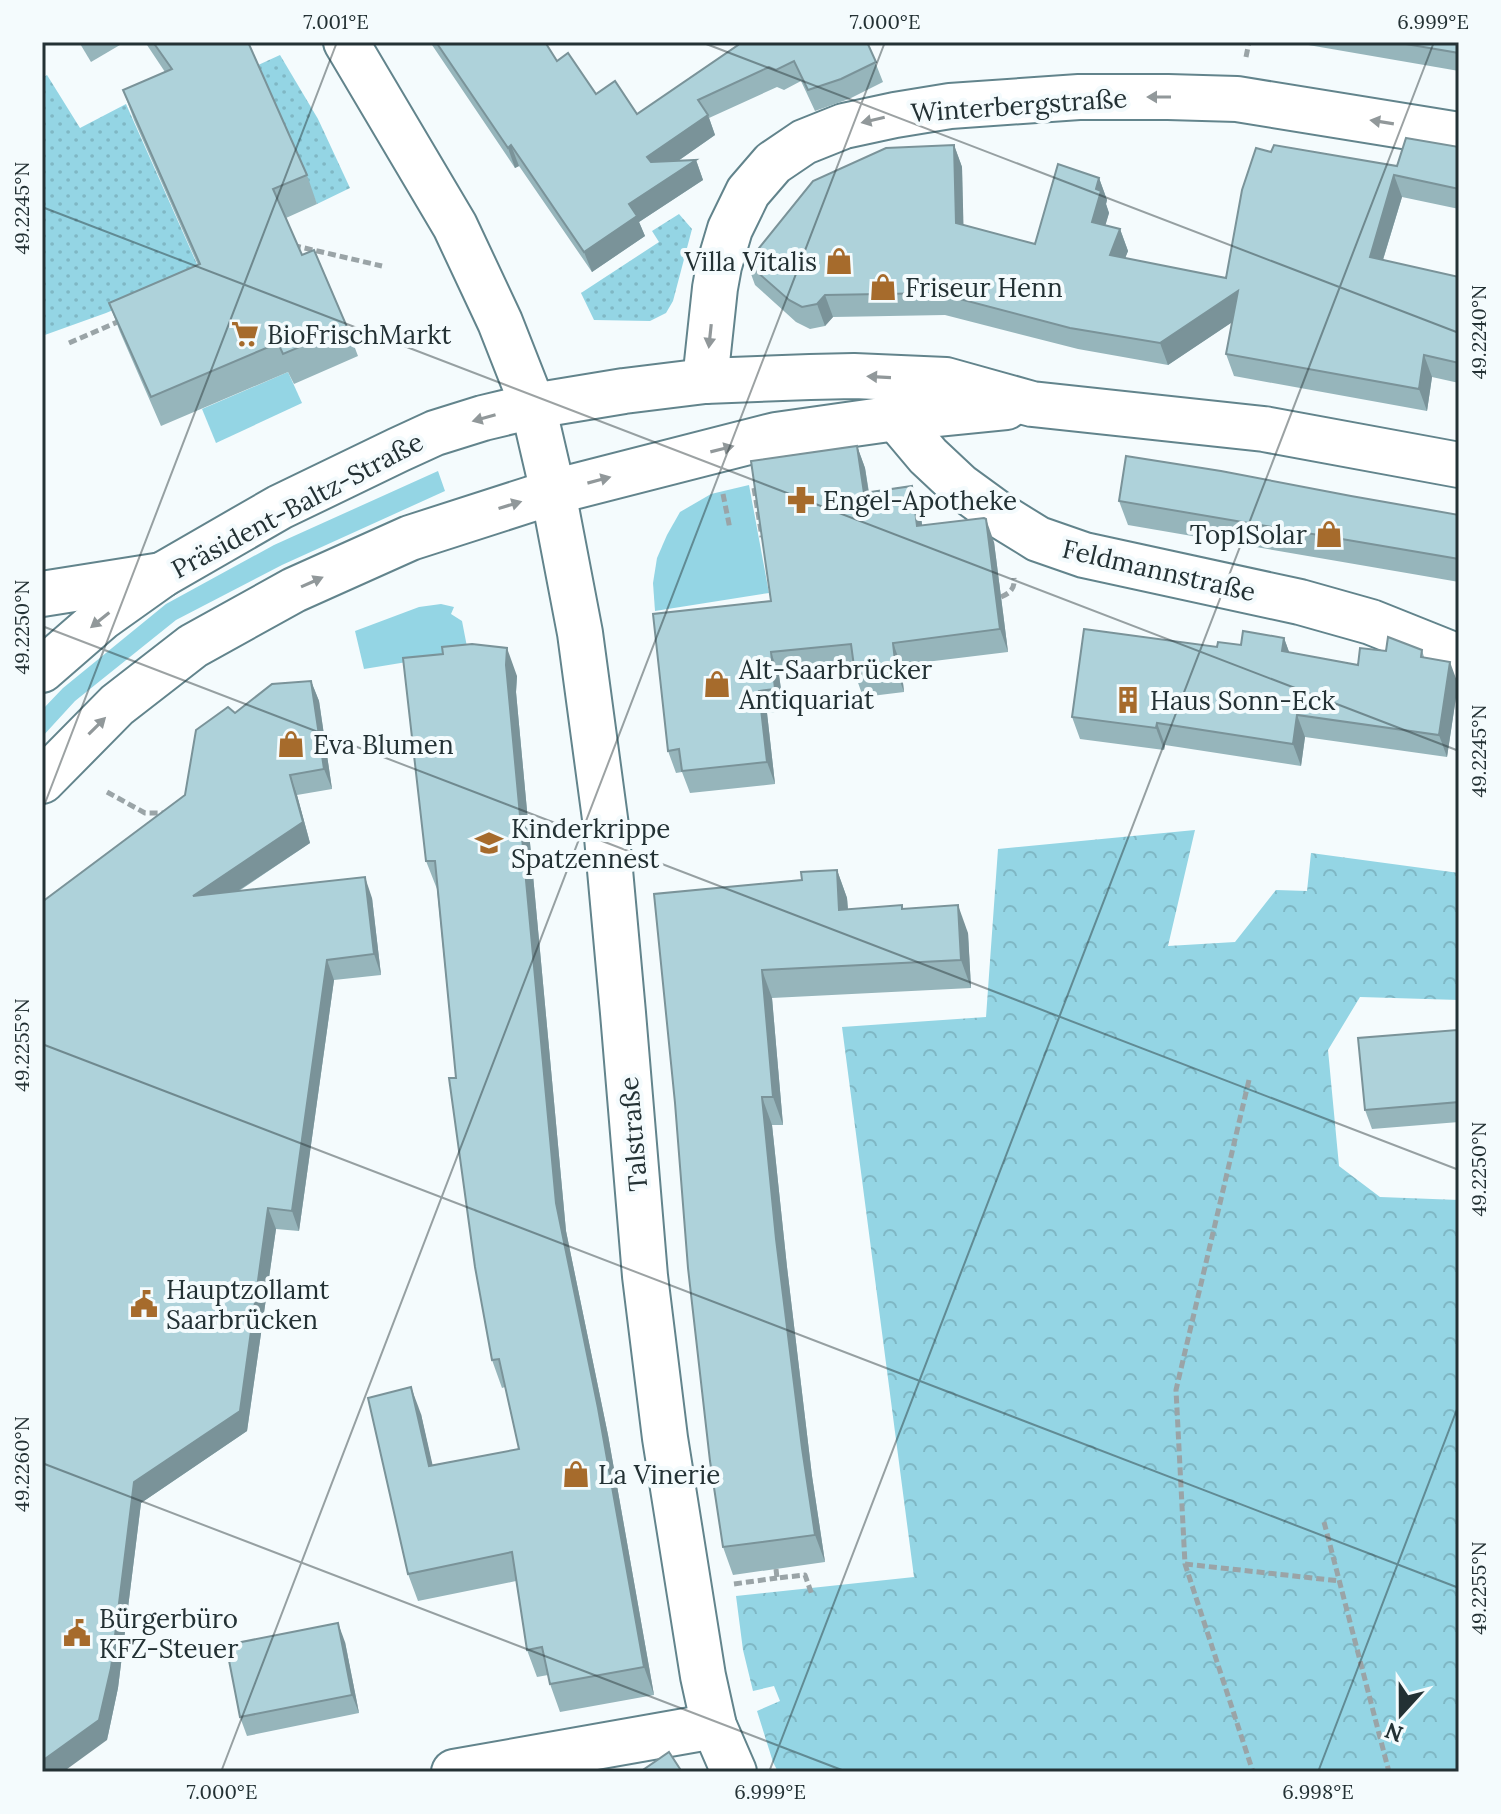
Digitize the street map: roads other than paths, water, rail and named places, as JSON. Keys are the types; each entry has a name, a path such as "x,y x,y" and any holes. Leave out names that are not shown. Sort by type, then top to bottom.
{"street":[{"name":"Talstraße","path":"346,42 463,243 500,322 533,406 553,492 580,633 606,826 645,1276 663,1423 703,1676 714,1726 734,1772"},
{"name":"Winterbergstraße","path":"705,381 719,266 730,229 748,192 773,163 804,142 844,126 950,106 1079,97 1168,97 1237,99 1459,135"},
{"path":"533,406 705,381 854,376 946,380 1032,404 1264,429 1459,465"},
{"path":"42,781 117,705 193,646 294,590 410,538 553,492 776,435 896,418 1032,404"},
{"name":"Präsident-Baltz-Straße","path":"42,670 103,617 162,575 280,507 435,433 533,406"},
{"name":"Feldmannstraße","path":"896,418 928,456 960,486 1038,539 1084,555 1300,602 1371,622 1459,659"},
{"path":"42,594 162,575"},
{"path":"454,1772 714,1726"}],"place":[{"name":"Villa Vitalis","path":"839,261"},
{"name":"Friseur Henn","path":"883,287"},
{"name":"BioFrischMarkt","path":"245,334"},
{"name":"Engel-Apotheke","path":"801,500"},
{"name":"Top1Solar","path":"1329,534"},
{"name":"Alt-Saarbrücker Antiquariat","path":"717,684"},
{"name":"Haus Sonn-Eck","path":"1128,700"},
{"name":"Eva Blumen","path":"291,744"},
{"name":"Kinderkrippe Spatzennest","path":"489,843"},
{"name":"Hauptzollamt Saarbrücken","path":"144,1304"},
{"name":"La Vinerie","path":"576,1474"},
{"name":"Bürgerbüro KFZ-Steuer","path":"77,1633"}]}
